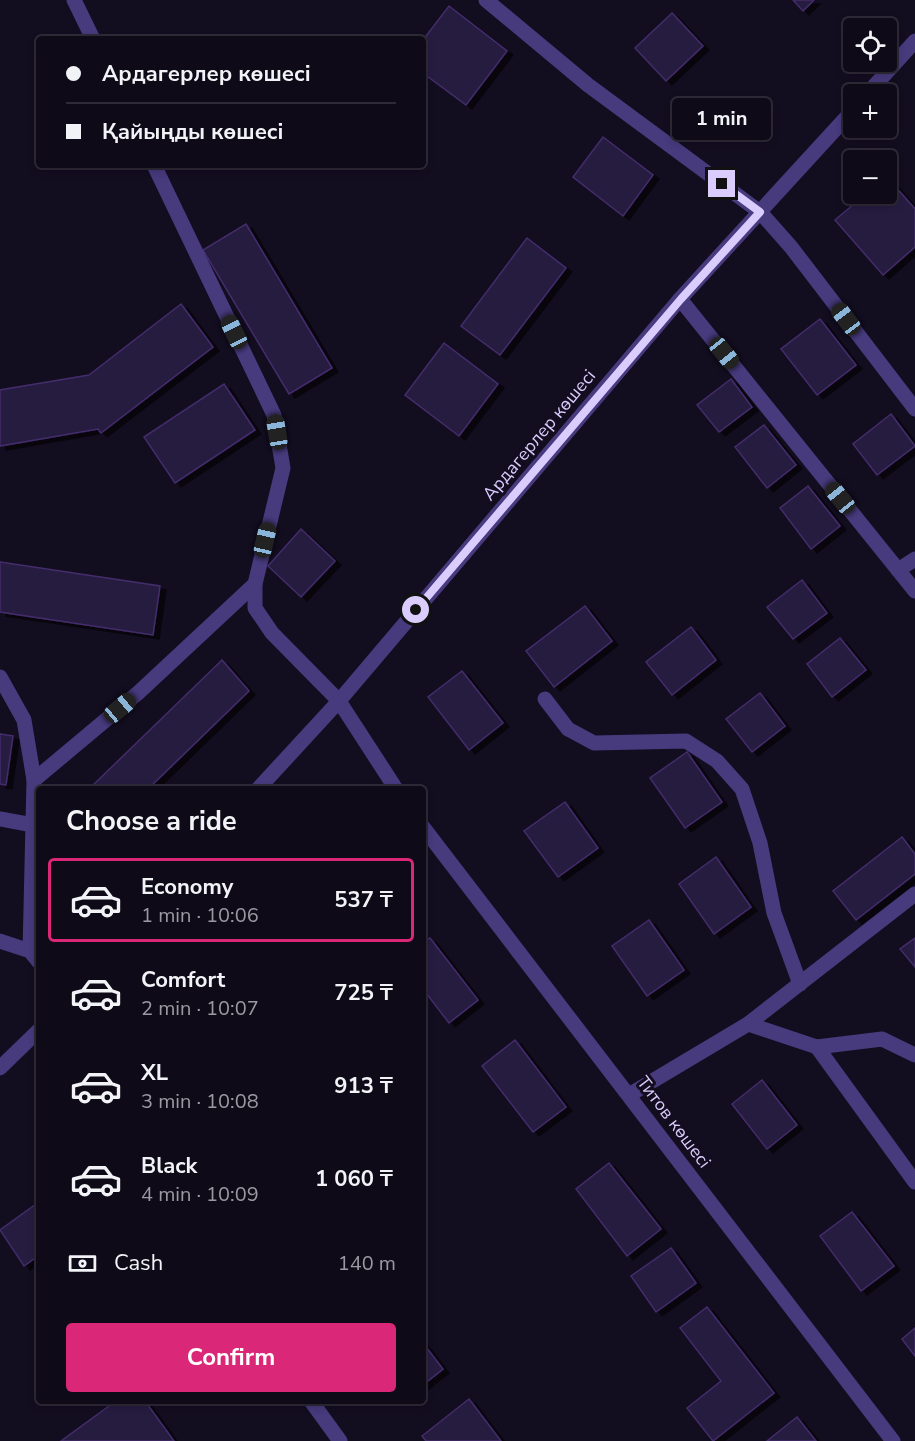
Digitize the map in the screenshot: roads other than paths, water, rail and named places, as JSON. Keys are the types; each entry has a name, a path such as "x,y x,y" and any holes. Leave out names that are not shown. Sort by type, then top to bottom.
{"street":[{"path":"74,0 92,36"},
{"path":"486,0 588,86 760,212 791,247 915,409"},
{"path":"876,84 915,41"},
{"name":"Ардагерлер көшесі","path":"261,786 339,701 681,299 843,121"},
{"path":"155,168 274,415 283,468 255,585 255,608 272,633 339,701 394,786"},
{"path":"681,299 915,591"},
{"path":"898,570 915,559"},
{"path":"34,780 138,693 255,585"},
{"path":"0,677 24,720 34,780 34,957 0,941"},
{"path":"545,699 568,729 594,743 686,741 717,761 742,789 760,843 774,913 800,984"},
{"path":"0,819 33,825"},
{"name":"Титов көшесі","path":"426,831 893,1441"},
{"path":"629,1095 748,1024 915,894"},
{"path":"748,1024 816,1047 882,1040 915,1055"},
{"path":"0,1068 36,1039"},
{"path":"816,1047 915,1182"},
{"path":"313,1404 340,1441"}]}
